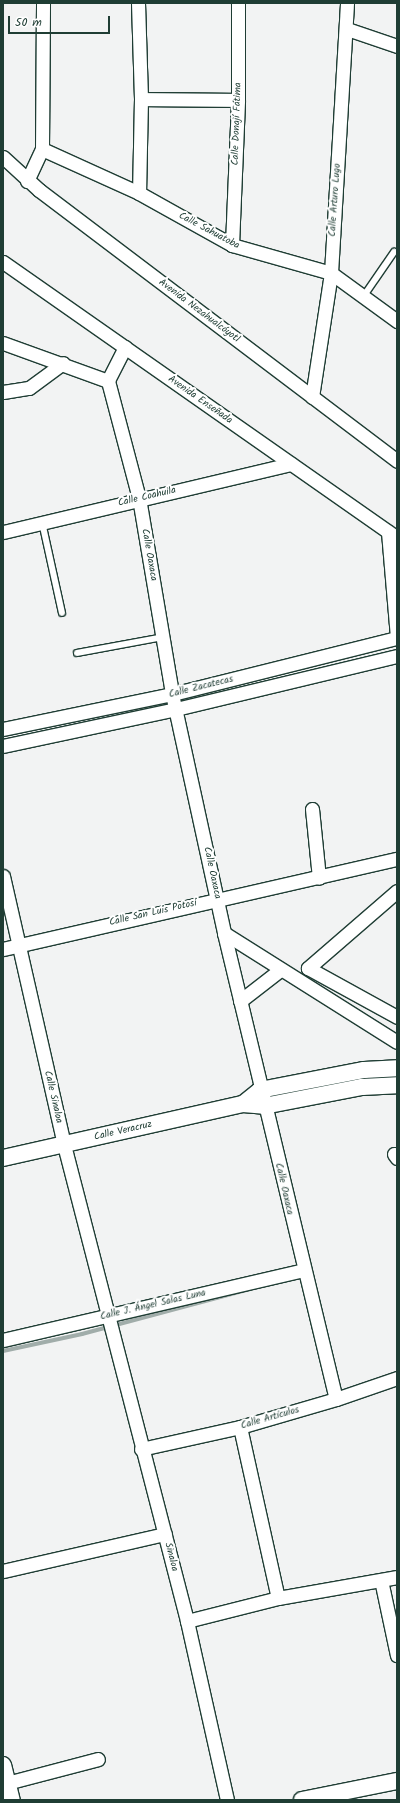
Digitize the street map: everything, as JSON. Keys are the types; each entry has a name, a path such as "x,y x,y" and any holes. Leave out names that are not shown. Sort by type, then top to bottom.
{"street":[{"path":"28,181 42,149 43,3"},
{"path":"138,3 141,99 139,193"},
{"name":"Calle Donají Fátima","path":"232,245 238,100 238,3"},
{"name":"Calle Arturo Lugo","path":"312,397 330,273 347,29 347,3"},
{"path":"347,29 397,46"},
{"path":"141,99 238,100"},
{"name":"Calle Sahuatoba","path":"42,149 139,193 232,245 330,273 397,321"},
{"name":"Avenida Nezahualcóyotl","path":"3,157 28,181 397,461"},
{"name":"Avenida Enseñada","path":"3,262 393,535"},
{"path":"3,342 63,363 108,381 125,347"},
{"path":"3,392 29,388 63,363"},
{"name":"Calle Oaxaca","path":"108,381 139,498 172,694 224,933 260,1090 336,1399"},
{"name":"Calle Coahuila","path":"3,532 139,498 291,464"},
{"path":"393,535 397,638"},
{"name":"Calle Zacatecas","path":"3,729 172,694 397,638"},
{"name":"Calle Zacatecas","path":"3,746 176,709 397,656"},
{"path":"312,809 319,878"},
{"name":"Calle San Luis Potosí","path":"3,949 217,898 319,878 397,859"},
{"name":"Calle Sinaloa","path":"3,876 64,1144 107,1316"},
{"path":"397,891 309,969 397,1017"},
{"path":"224,933 280,970 397,1042"},
{"path":"240,1001 280,970"},
{"path":"260,1090 364,1070 397,1068"},
{"name":"Calle Veracruz","path":"3,1158 243,1104 264,1106 362,1087 397,1085"},
{"name":"Calle Veracruz","path":"243,1104 260,1090"},
{"name":"Calle J. Ángel Salas Luna","path":"3,1340 304,1270"},
{"name":"Sinaloa","path":"107,1316 187,1621 227,1800"},
{"name":"Calle Artículos","path":"141,1449 240,1427 336,1399 397,1378"},
{"path":"240,1427 278,1598"},
{"path":"3,1571 165,1534"},
{"path":"187,1621 278,1598 397,1577"},
{"path":"381,1580 397,1655"},
{"path":"5,1784 98,1759"},
{"path":"3,1765 5,1784 12,1800"},
{"path":"302,1800 397,1782"}],"lane":[{"path":"363,297 394,252"},
{"path":"42,522 62,613"},
{"path":"78,652 163,636"}],"waterway":[{"path":"3,1351 82,1334 250,1289"}]}
